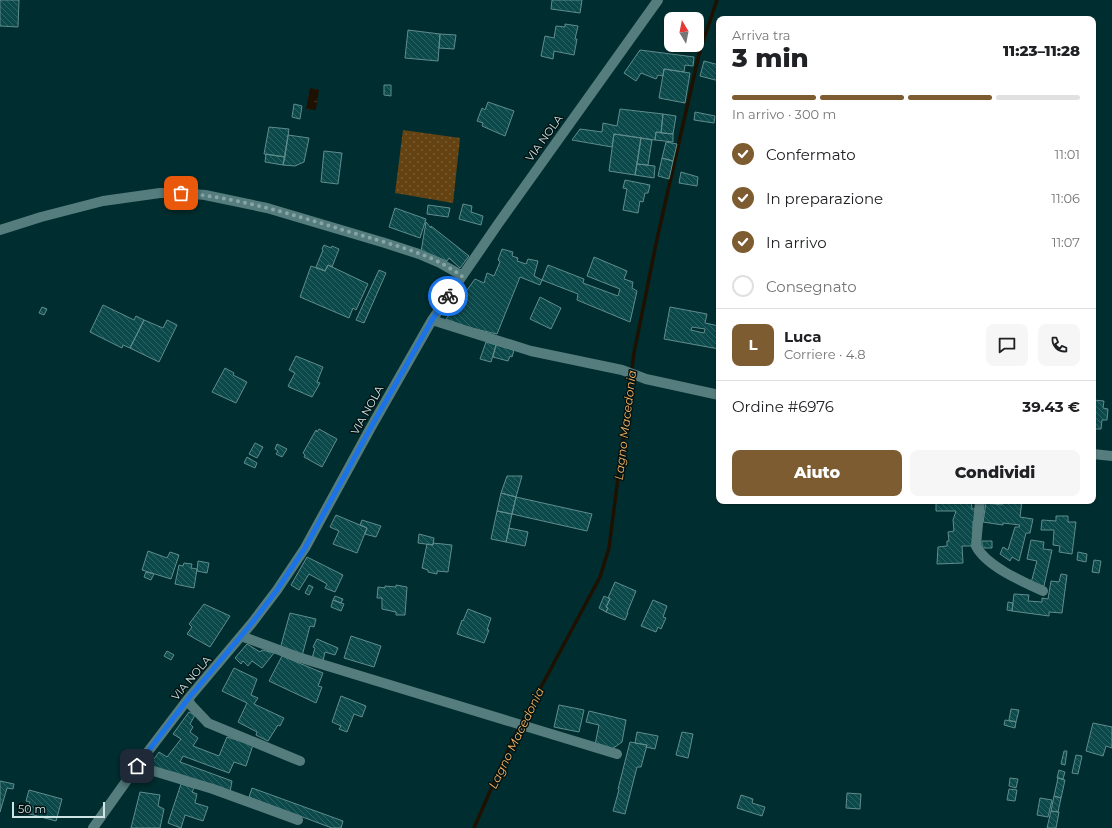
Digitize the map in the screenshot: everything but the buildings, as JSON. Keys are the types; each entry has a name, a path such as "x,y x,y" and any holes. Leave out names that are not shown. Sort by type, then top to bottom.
{"street":[{"name":"VIA NOLA","path":"93,828 137,766 188,699 241,636 277,590 305,548 432,320 658,0"},
{"path":"0,230 40,217 103,201 160,193 205,195 266,208 385,243 419,254 440,263 462,276"},
{"path":"432,320 531,352 622,370 646,379 716,394"},
{"path":"1096,454 1112,456"},
{"path":"980,504 976,546 979,552 1001,570 1026,584 1043,591"},
{"path":"241,636 298,657 617,754"},
{"path":"188,699 191,705 208,723 300,761"},
{"path":"137,766 213,789 298,820"}],"shaded area":[{"path":"403,130 460,138 453,203 395,193"}],"water":[{"path":"310,88 319,90 316,110 306,109"}],"waterway":[{"name":"Lagno Macedonia","path":"474,828 512,741 600,577 609,548 634,353 657,239 700,50 717,0"}],"way so far":[{"path":"181,193 205,195 266,208 308,219 419,254 440,263 462,276 448,296"}],"route":[{"path":"137,766 188,699 252,623 277,590 305,548 370,429 432,320 448,296"}]}
